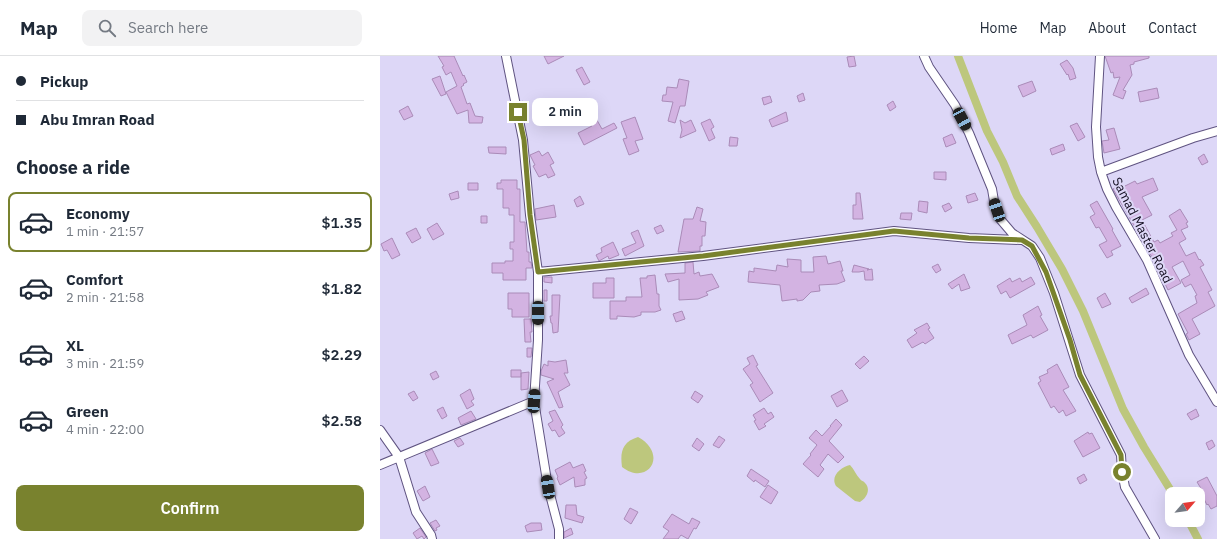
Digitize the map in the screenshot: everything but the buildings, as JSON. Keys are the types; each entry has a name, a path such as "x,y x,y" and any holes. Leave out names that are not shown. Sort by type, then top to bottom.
{"street":[{"path":"506,56 524,140 530,215 538,272 538,340 534,401 548,487 559,539"},
{"path":"924,56 929,67 955,105 969,133 992,189 1000,219 1012,233 1032,246 1046,272 1070,340 1080,375 1121,455 1125,487 1155,539"},
{"name":"Samad Master Road","path":"1100,56 1096,128 1098,157 1107,189 1147,260 1189,355 1217,402"},
{"path":"1102,172 1193,138 1217,131"},
{"path":"538,272 703,256 894,231 969,238 1022,240"},
{"path":"380,465 534,401"},
{"path":"380,430 399,457 416,512 432,539"}],"shaded area":[{"path":"638,437 647,444 652,452 653,459 651,466 647,471 640,473 631,472 622,467 621,462 622,452 625,445"},
{"path":"850,465 860,480 865,482 868,488 866,496 860,502 855,501 836,486 834,479 837,472"}],"waterway":[{"path":"958,56 987,131 1003,162 1017,196 1062,269 1083,311 1123,409 1169,487"},
{"path":"1192,527 1198,539"}],"route":[{"path":"518,112 524,140 530,215 538,272 703,256 894,231 969,238 1022,240 1032,246 1040,258 1062,316 1080,375 1114,438 1121,455 1122,472"}]}
